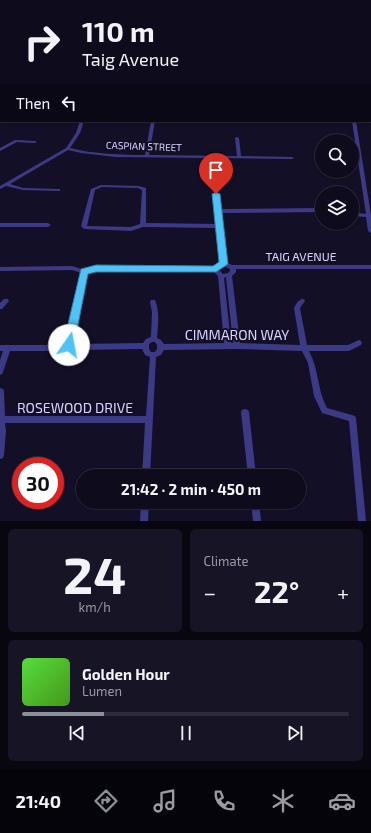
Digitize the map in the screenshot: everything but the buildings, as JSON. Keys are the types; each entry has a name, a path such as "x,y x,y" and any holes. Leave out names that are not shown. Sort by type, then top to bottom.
{"street":[{"path":"0,188 7,185 13,179 67,149 78,133 82,122"},
{"path":"148,155 153,122"},
{"path":"354,122 371,231"},
{"path":"237,138 239,156"},
{"path":"0,150 16,141 35,142"},
{"name":"CASPIAN STREET","path":"67,149 116,156 239,156 292,158"},
{"path":"7,185 23,189 58,190"},
{"path":"142,226 144,189 139,187 108,186 93,188 85,227 131,229 142,226 147,228 220,228"},
{"path":"216,194 224,264"},
{"path":"219,211 315,210"},
{"path":"359,215 369,216"},
{"path":"0,225 48,225"},
{"path":"0,269 72,268 84,272 96,268 216,269 218,266 224,264 232,267 233,272 228,276 221,276"},
{"name":"TAIG AVENUE","path":"232,267 371,267"},
{"path":"216,269 217,273 221,276 228,346"},
{"path":"69,345 84,272"},
{"path":"228,276 237,346"},
{"path":"0,307 6,301"},
{"path":"302,301 297,308 304,348 349,348 359,343"},
{"path":"152,302 155,312 154,340"},
{"path":"0,372 3,348 54,348 69,345 78,347 144,346 147,342 154,340 160,342 162,347 158,353 153,354 146,352 144,346"},
{"name":"CIMMARON WAY","path":"162,347 237,346 304,348 310,356 320,404 325,411 352,418 362,521"},
{"path":"146,469 153,354"},
{"path":"0,391 2,419 0,455"},
{"path":"245,412 251,469"},
{"name":"ROSEWOOD DRIVE","path":"2,419 148,420"},
{"path":"144,521 145,509"},
{"path":"256,509 257,521"}],"route":[{"path":"69,345 84,272 96,268 216,269 221,264 224,264 216,194"}]}
